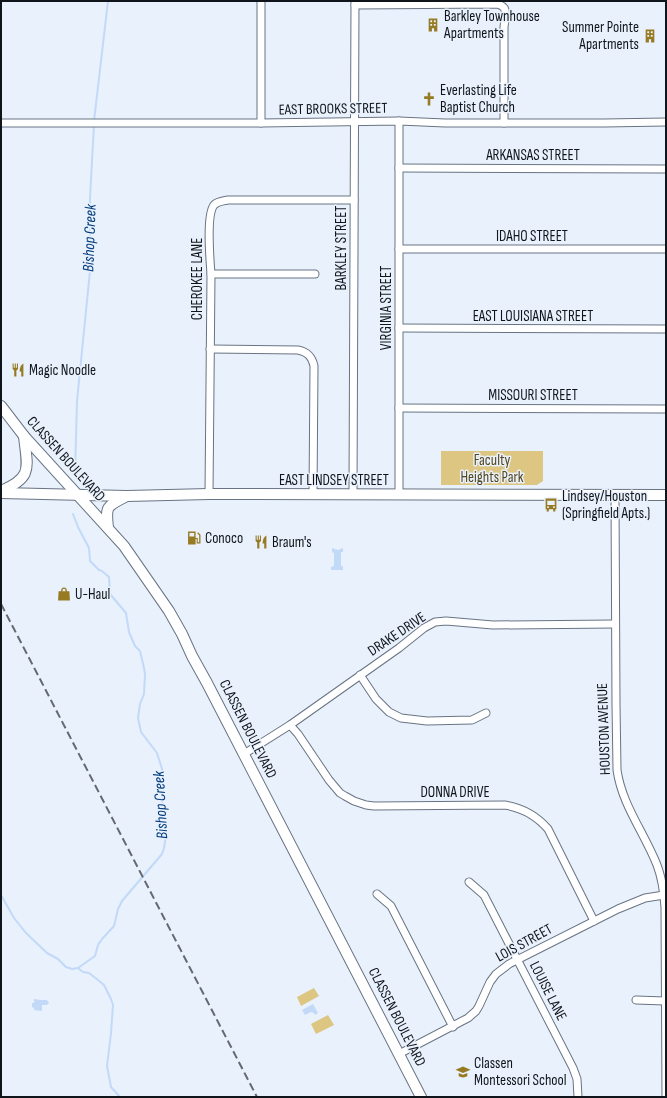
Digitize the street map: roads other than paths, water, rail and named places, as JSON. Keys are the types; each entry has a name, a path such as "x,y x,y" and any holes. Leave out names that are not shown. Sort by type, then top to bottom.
{"street":[{"path":"261,1 261,123"},
{"path":"355,3 496,4 503,6 505,10 504,123"},
{"name":"BARKLEY STREET","path":"353,495 355,3"},
{"name":"EAST BROOKS STREET","path":"1,123 261,123 399,121 504,123 666,122"},
{"name":"VIRGINIA STREET","path":"399,121 399,495"},
{"name":"ARKANSAS STREET","path":"399,168 666,169"},
{"name":"CHEROKEE LANE","path":"210,494 211,274 209,238 211,210 217,202 228,200 354,200"},
{"name":"IDAHO STREET","path":"399,249 666,249"},
{"path":"211,274 315,274"},
{"name":"EAST LOUISIANA STREET","path":"399,328 666,329"},
{"path":"210,349 298,350 308,353 314,366 312,495"},
{"name":"CLASSEN BOULEVARD","path":"1,406 4,416 108,528 132,557 176,622 192,656 208,683 421,1097"},
{"name":"MISSOURI STREET","path":"399,408 666,409"},
{"path":"1,492 19,482 26,472 27,460 24,436"},
{"name":"EAST LINDSEY STREET","path":"1,492 77,496 210,494 666,495"},
{"name":"HOUSTON AVENUE","path":"614,495 616,758 618,779 627,805 658,866 663,885 665,918 666,1097"},
{"path":"108,528 108,508 113,503 126,496"},
{"name":"DRAKE DRIVE","path":"244,754 290,725 399,648 424,628 435,622 446,621 493,624 615,624"},
{"path":"360,675 376,699 389,712 401,718 427,721 472,720 486,713"},
{"name":"DONNA DRIVE","path":"290,725 298,734 334,786 345,796 354,801 366,805 381,806 505,805 521,809 532,814 541,821 550,834 594,921"},
{"name":"LOUISE LANE","path":"469,882 484,895 576,1074 578,1097"},
{"path":"376,894 391,906 453,1027"},
{"name":"LOIS STREET","path":"399,1054 468,1018 476,1011 496,974 517,959 618,909 656,896 664,895"},
{"path":"636,1000 665,1001"}],"water":[{"path":"332,548 338,550 343,548 343,552 341,552 341,566 343,566 343,570 331,570 331,567 334,566 334,553 332,552"},
{"path":"34,999 47,1000 49,1003 47,1005 42,1005 42,1011 34,1010 32,1003 34,1003"},
{"path":"313,1004 318,1013 315,1015 311,1012 305,1015 302,1010"}],"waterway":[{"name":"Bishop Creek","path":"94,121 108,1"},
{"name":"Bishop Creek","path":"75,474 77,401 90,271 90,198 94,125"},
{"name":"Bishop Creek","path":"73,514 89,548 90,561 109,577 110,594 126,613 129,632 135,646 140,651 145,674 144,694 140,704 138,718 141,732 157,753 162,769 163,826 166,835 162,854 122,901 118,909 114,926 98,945 95,956 78,968"},
{"path":"1,895 14,918 26,933 47,953 58,959 66,967 72,969 78,968"},
{"name":"Bishop Creek","path":"78,968 83,972 89,973 104,985 113,1005 107,1066 111,1087 120,1097"}],"railway":[{"path":"1,604 257,1097"}],"place":[{"name":"Barkley Townhouse Apartments","path":"433,25"},
{"name":"Summer Pointe Apartments","path":"650,36"},
{"name":"Everlasting Life Baptist Church","path":"429,99"},
{"name":"Magic Noodle","path":"18,370"},
{"name":"Lindsey/Houston (Springfield Apts.)","path":"551,505"},
{"name":"Conoco","path":"194,538"},
{"name":"Braum's","path":"261,542"},
{"name":"U-Haul","path":"64,594"},
{"name":"Classen Montessori School","path":"463,1072"}],"park label":[{"name":"Faculty Heights Park","path":"492,468"}]}
